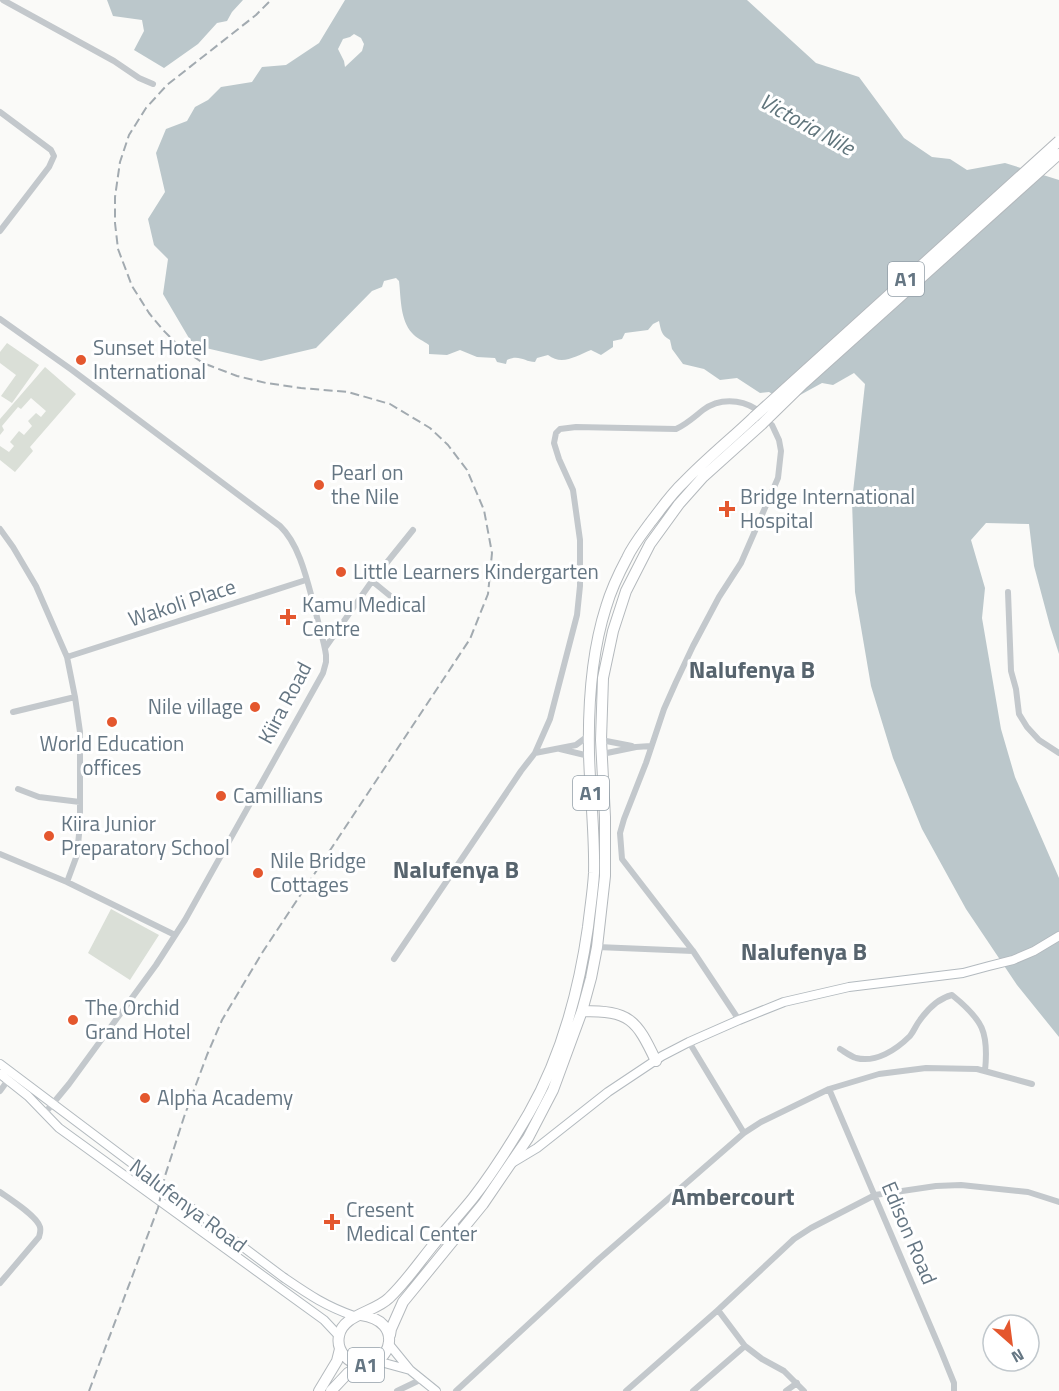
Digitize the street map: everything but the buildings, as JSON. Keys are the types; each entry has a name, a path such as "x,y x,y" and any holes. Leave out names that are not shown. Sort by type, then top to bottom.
{"highway":[{"name":"A1","path":"331,1391 348,1373 382,1356 403,1302 483,1204 512,1164 553,1090 582,1011 597,947 605,876 601,740 603,678 607,654 626,591 650,544 691,490 761,418 1059,141"},
{"name":"A1","path":"319,1391 337,1361 340,1349 339,1336 343,1327 388,1300 473,1197 529,1113 555,1056 579,976 594,875 589,756 591,676 606,606 628,557 670,496 685,480 804,383 1059,154"},
{"path":"582,1011 618,1014 633,1022 640,1029 656,1060"},
{"name":"A1","path":"358,1316 376,1319 387,1327 389,1339"},
{"name":"A1","path":"340,1349 348,1360 364,1365"}],"street":[{"path":"3,0 153,84"},
{"path":"0,112 51,150 54,156 49,167 0,231"},
{"name":"Kiira Road","path":"0,319 288,533 306,580 325,648 326,662 323,673 175,935 141,986 45,1113"},
{"path":"394,959 535,753 550,718 577,615 580,586 580,540 573,490 554,443 556,433 560,429 595,427 676,429 715,404 727,401 748,404 779,440 781,452 778,478 741,563 719,597 693,646 664,709 620,833 622,859 693,951 739,1020"},
{"path":"0,529 36,586 67,657 75,697 80,732 80,824 77,855 67,882"},
{"path":"325,648 372,581 412,530"},
{"name":"Wakoli Place","path":"67,657 306,580"},
{"path":"372,581 405,608"},
{"path":"1008,592 1011,671 1019,714 1039,740 1059,753"},
{"path":"13,712 75,697"},
{"path":"535,753 576,745 589,735"},
{"path":"601,740 636,747"},
{"path":"602,754 651,746"},
{"path":"556,749 589,756"},
{"path":"18,789 39,797 80,802"},
{"path":"0,854 67,882 175,935"},
{"path":"512,1164 537,1148 608,1092 656,1060 689,1042 739,1020 784,1002 849,987 963,973 1013,960 1059,936"},
{"path":"597,947 693,951"},
{"path":"840,1049 854,1058 869,1060 885,1055 911,1035 919,1020 930,1008 938,1001 952,995 975,1015 982,1027 987,1055 985,1071"},
{"path":"689,1042 744,1133"},
{"name":"Nalufenya Road","path":"0,1064 283,1277 335,1310 358,1316"},
{"path":"456,1391 599,1259 744,1133 761,1122 829,1089 879,1074 926,1068 977,1069 1032,1084"},
{"name":"Nalufenya Road","path":"0,1074 28,1096 59,1128 324,1320 339,1336"},
{"path":"0,1091 8,1080"},
{"name":"Edison Road","path":"829,1089 950,1372 954,1391"},
{"path":"626,1391 794,1239 875,1195 936,1186 961,1185 1028,1192 1059,1202"},
{"path":"0,1192 33,1218 40,1227 39,1237 0,1284"},
{"path":"718,1310 745,1346 784,1371 804,1391"},
{"path":"389,1339 410,1370 436,1391"},
{"path":"693,1391 745,1346"},
{"path":"376,1361 410,1370"},
{"path":"397,1391 422,1379"},
{"path":"786,1391 796,1383"}],"shaded area":[{"path":"7,343 39,365 12,403 1,396 16,375 0,363 0,352"},
{"path":"45,367 76,394 30,447 33,451 15,472 0,460 0,446 9,452 14,446 10,442 19,431 24,435 32,426 28,421 36,413 41,417 46,411 31,398 21,409 18,407 2,426 4,430 0,435 0,419"},
{"path":"111,909 159,935 130,980 88,953"}],"water":[{"path":"107,0 243,0 227,21 217,23 198,44 164,68 134,50 144,31 142,20 113,16"},
{"name":"Victoria Nile","path":"345,0 747,0 816,63 859,77 904,138 932,157 950,159 967,170 1005,163 1059,180 1059,654 1034,566 1029,524 986,523 971,540 985,588 982,618 1001,729 1015,777 1059,878 1059,1037 1017,985 966,909 922,829 893,758 871,686 855,592 852,501 865,384 854,373 833,385 822,383 791,400 781,399 769,392 760,393 737,378 720,380 704,369 683,364 672,349 670,340 662,332 659,321 648,330 625,333 622,339 613,341 613,347 601,355 591,350 564,360 548,355 537,358 535,362 511,358 506,364 497,362 495,358 477,357 460,350 447,355 429,354 429,345 414,335 405,322 399,281 396,278 384,281 382,287 372,291 316,348 261,361 193,345 163,294 168,259 154,245 148,219 165,192 156,153 166,129 187,121 195,107 208,100 221,87 252,82 262,67 286,65 319,43","holes":["354,34 361,38 364,44 362,51 345,67 338,49 343,39"]}],"railway":[{"path":"89,1391 158,1208 165,1176 184,1117 222,1020 262,953 470,639 488,594 492,553 484,510 467,470 448,445 430,428 390,404 348,392 266,383 237,376 203,363 181,348 149,313 132,286 118,249 115,197 120,162 129,135 146,108 167,85 256,15 271,0"}],"place":[{"name":"Sunset Hotel International","path":"81,360"},
{"name":"Pearl on the Nile","path":"319,485"},
{"name":"Bridge International Hospital","path":"727,509"},
{"name":"Little Learners Kindergarten","path":"341,572"},
{"name":"Kamu Medical Centre","path":"288,617"},
{"name":"Nile village","path":"255,707"},
{"name":"World Education offices","path":"112,722"},
{"name":"Camillians","path":"221,796"},
{"name":"Kiira Junior Preparatory School","path":"49,836"},
{"name":"Nile Bridge Cottages","path":"258,873"},
{"name":"The Orchid Grand Hotel","path":"73,1020"},
{"name":"Alpha Academy","path":"145,1098"},
{"name":"Cresent Medical Center","path":"332,1222"}],"district":[{"name":"Nalufenya B","path":"752,670"},
{"name":"Nalufenya B","path":"456,870"},
{"name":"Nalufenya B","path":"804,952"},
{"name":"Ambercourt","path":"733,1197"}]}
